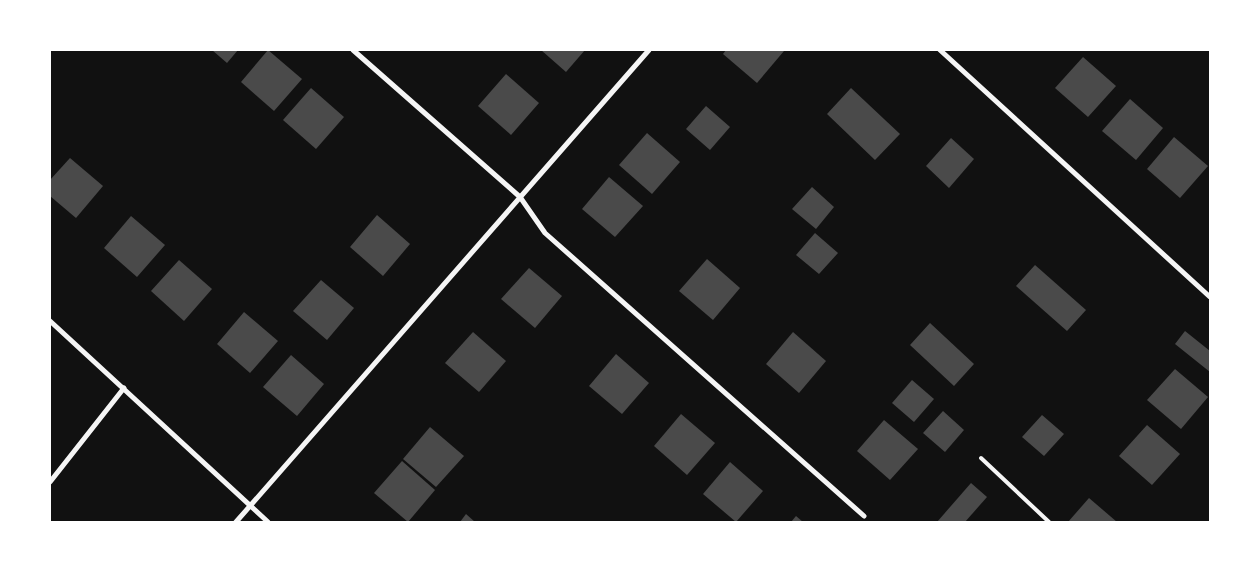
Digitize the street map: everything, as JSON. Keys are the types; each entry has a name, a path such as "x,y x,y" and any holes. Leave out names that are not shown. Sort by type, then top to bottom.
{"street":[{"path":"353,50 520,197 545,233 864,516"},
{"path":"236,522 649,50"},
{"path":"940,50 1210,297"},
{"path":"50,321 268,522"},
{"path":"50,482 124,388"}],"lane":[{"path":"980,458 1049,522"}],"building":[{"path":"212,50 238,50 227,63"},
{"path":"268,50 302,79 274,111 241,82"},
{"path":"541,50 585,50 566,72"},
{"path":"726,50 784,51 757,83 723,54"},
{"path":"1083,57 1116,86 1088,117 1055,88"},
{"path":"506,74 539,103 511,135 478,106"},
{"path":"311,88 344,117 316,149 283,120"},
{"path":"851,88 900,134 875,160 827,114"},
{"path":"1130,99 1163,128 1136,160 1102,131"},
{"path":"706,106 730,127 710,150 686,129"},
{"path":"647,133 680,162 652,194 619,165"},
{"path":"1174,137 1208,166 1180,198 1147,169"},
{"path":"951,138 974,159 949,188 926,166"},
{"path":"70,158 103,186 76,218 50,196 50,180"},
{"path":"609,177 643,206 615,237 582,209"},
{"path":"812,187 834,207 816,229 792,209"},
{"path":"377,215 410,244 383,276 350,247"},
{"path":"131,216 165,245 137,277 104,248"},
{"path":"815,233 838,253 819,274 796,255"},
{"path":"707,259 740,288 713,320 679,291"},
{"path":"179,260 212,289 184,321 151,291"},
{"path":"1035,265 1086,310 1067,331 1016,286"},
{"path":"529,268 562,296 535,328 501,299"},
{"path":"321,280 354,308 327,340 293,311"},
{"path":"244,312 278,341 250,373 217,344"},
{"path":"930,323 974,364 954,386 910,345"},
{"path":"1185,331 1210,351 1210,372 1175,344"},
{"path":"473,332 506,361 479,392 445,363"},
{"path":"793,332 826,361 799,393 766,364"},
{"path":"616,354 649,383 622,414 589,386"},
{"path":"291,355 324,384 297,416 263,387"},
{"path":"1175,369 1208,397 1181,429 1147,400"},
{"path":"912,380 934,399 914,422 892,403"},
{"path":"943,411 964,430 945,452 923,433"},
{"path":"681,414 715,443 687,475 654,446"},
{"path":"1042,415 1064,434 1044,456 1022,437"},
{"path":"884,420 918,449 890,480 857,451"},
{"path":"1147,425 1180,454 1152,485 1119,456"},
{"path":"430,427 464,456 436,487 403,459"},
{"path":"402,461 435,490 408,522 374,493"},
{"path":"730,462 763,491 736,522 703,494"},
{"path":"971,483 987,497 965,522 937,522"},
{"path":"1089,498 1117,522 1068,522"},
{"path":"466,514 475,522 460,522"},
{"path":"796,516 803,522 791,522"}]}
